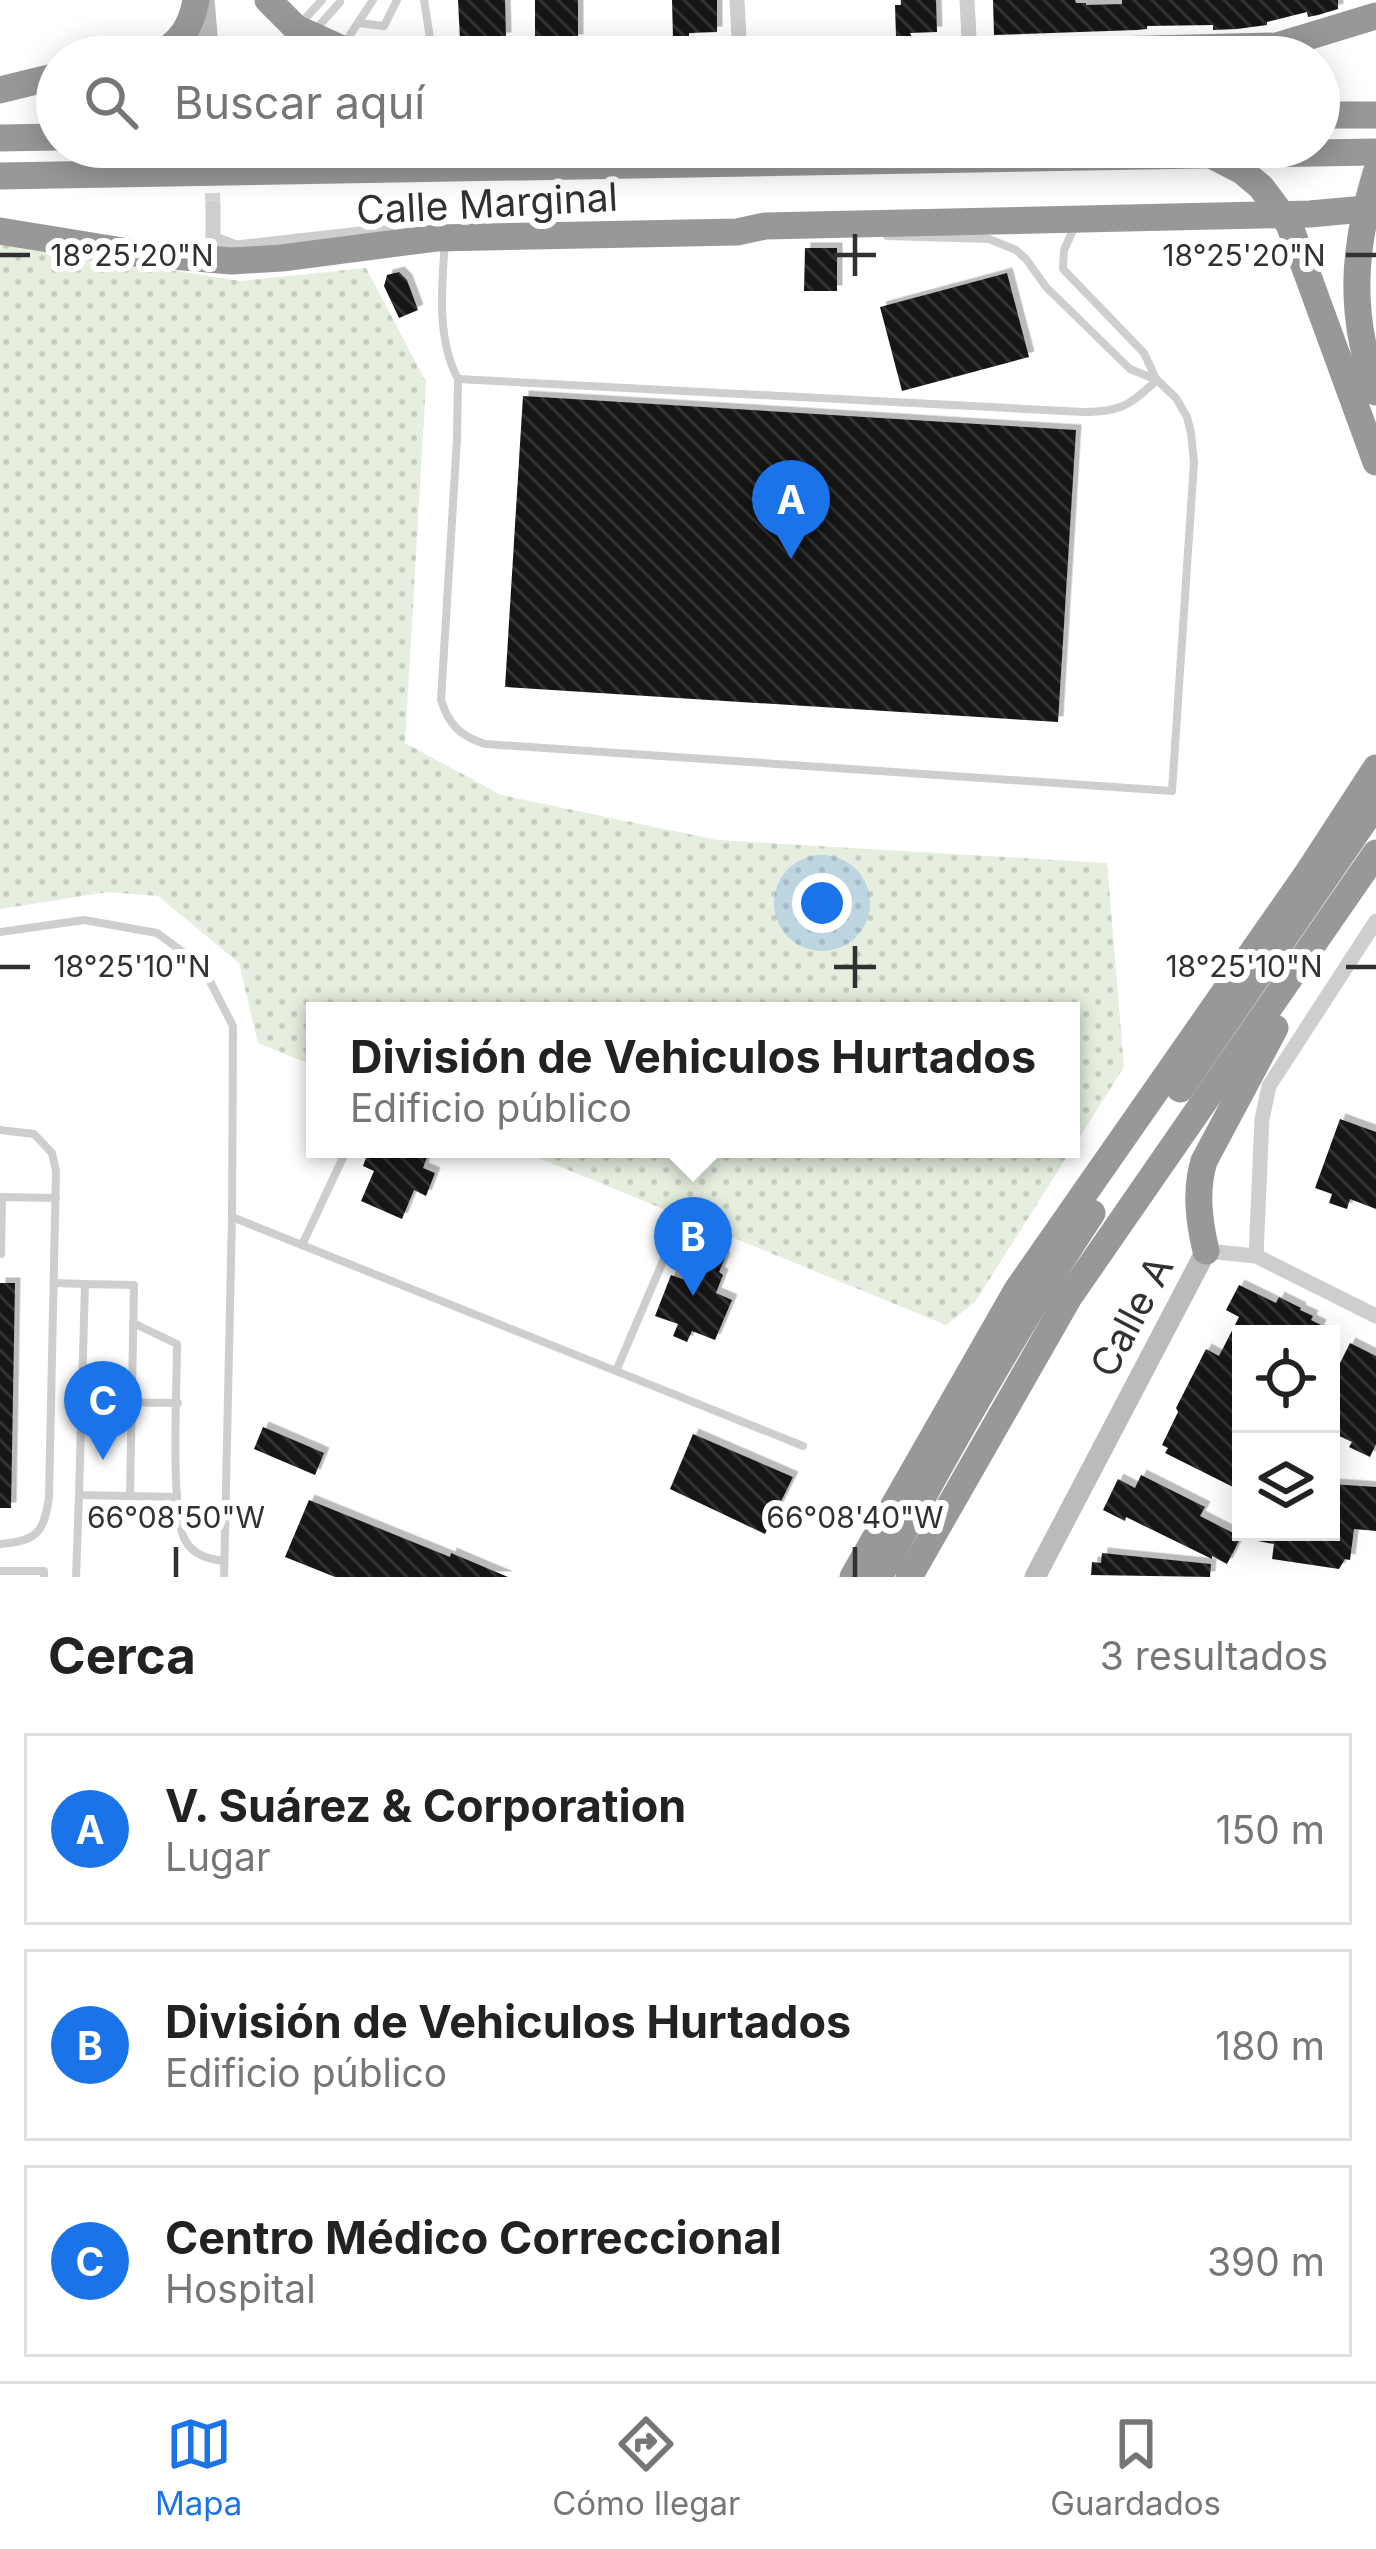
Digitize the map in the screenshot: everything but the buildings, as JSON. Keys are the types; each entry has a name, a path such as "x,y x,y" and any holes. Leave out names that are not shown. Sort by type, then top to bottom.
{"highway":[{"path":"183,36 200,0"},
{"path":"268,0 312,36"},
{"path":"1310,36 1376,16"},
{"path":"0,90 36,81"},
{"path":"1340,115 1376,115"},
{"path":"0,138 36,137"},
{"path":"1340,153 1376,152"},
{"path":"236,172 262,168"},
{"path":"0,176 464,168"},
{"path":"1236,168 1262,187 1289,224 1376,462"},
{"path":"1376,173 1358,320 1376,392"},
{"name":"Calle Marginal","path":"213,249 265,260 445,238 1310,214 1376,208"},
{"path":"1310,214 1364,232 1366,250"},
{"path":"0,227 213,249"},
{"path":"879,1577 1029,1310 1238,1007 1374,776"},
{"path":"853,1577 1017,1290 1374,776"},
{"path":"1206,1251 1198,1198 1204,1161 1369,864"},
{"path":"909,1577 1070,1297 1369,864"}],"street":[{"path":"200,0 206,36"},
{"path":"736,0 739,36"},
{"path":"968,0 969,36"},
{"path":"213,208 213,249"},
{"name":"Calle Marginal","path":"213,249 446,226 765,226"},
{"path":"1256,1256 1262,1119 1269,1086 1376,921"},
{"name":"Calle A","path":"1035,1577 1206,1251 1256,1256 1376,1316"}],"lane":[{"path":"303,32 322,0"},
{"path":"355,36 373,0"},
{"path":"358,23 384,26 397,0"},
{"path":"424,0 430,36"},
{"path":"303,32 340,2"},
{"path":"445,238 444,332 458,379 441,700 446,716 466,738 509,746 1172,791 1194,462 1192,433 1176,398 1157,380 1144,353 1064,269 1064,250 1079,220"},
{"path":"844,225 889,237 989,239 1016,250 1046,287 1130,369 1157,380"},
{"path":"458,379 1084,412 1120,409 1157,380"},
{"path":"0,932 84,920 157,933 202,966 233,1026 224,1577"},
{"path":"0,1130 34,1134 52,1153 56,1171 49,1497 45,1522 35,1536 0,1544"},
{"path":"302,1245 343,1158"},
{"path":"1,1254 1,1197 56,1198"},
{"path":"232,1217 802,1446"},
{"path":"616,1371 672,1240"},
{"path":"54,1283 134,1285 130,1496"},
{"path":"76,1577 85,1284"},
{"path":"133,1322 177,1344 177,1497 182,1534 199,1555 224,1561"},
{"path":"81,1402 178,1403"},
{"path":"79,1495 177,1497"},
{"path":"0,1570 44,1571 44,1577"}],"green space":[{"path":"0,243 240,281 366,268 426,382 405,743 501,795 717,840 1107,863 1124,1067 1080,1136 1080,1002 306,1002 306,1062 258,1043 239,963 158,896 108,892 0,909"},
{"path":"539,1158 1066,1158 975,1302 946,1325"}],"tunnel":[{"path":"212,168 213,208"}],"place":[{"name":"V. Suárez & Corporation","path":"791,559"},
{"name":"División de Vehiculos Hurtados","path":"693,1296"},
{"name":"Centro Médico Correccional","path":"103,1460"}]}
